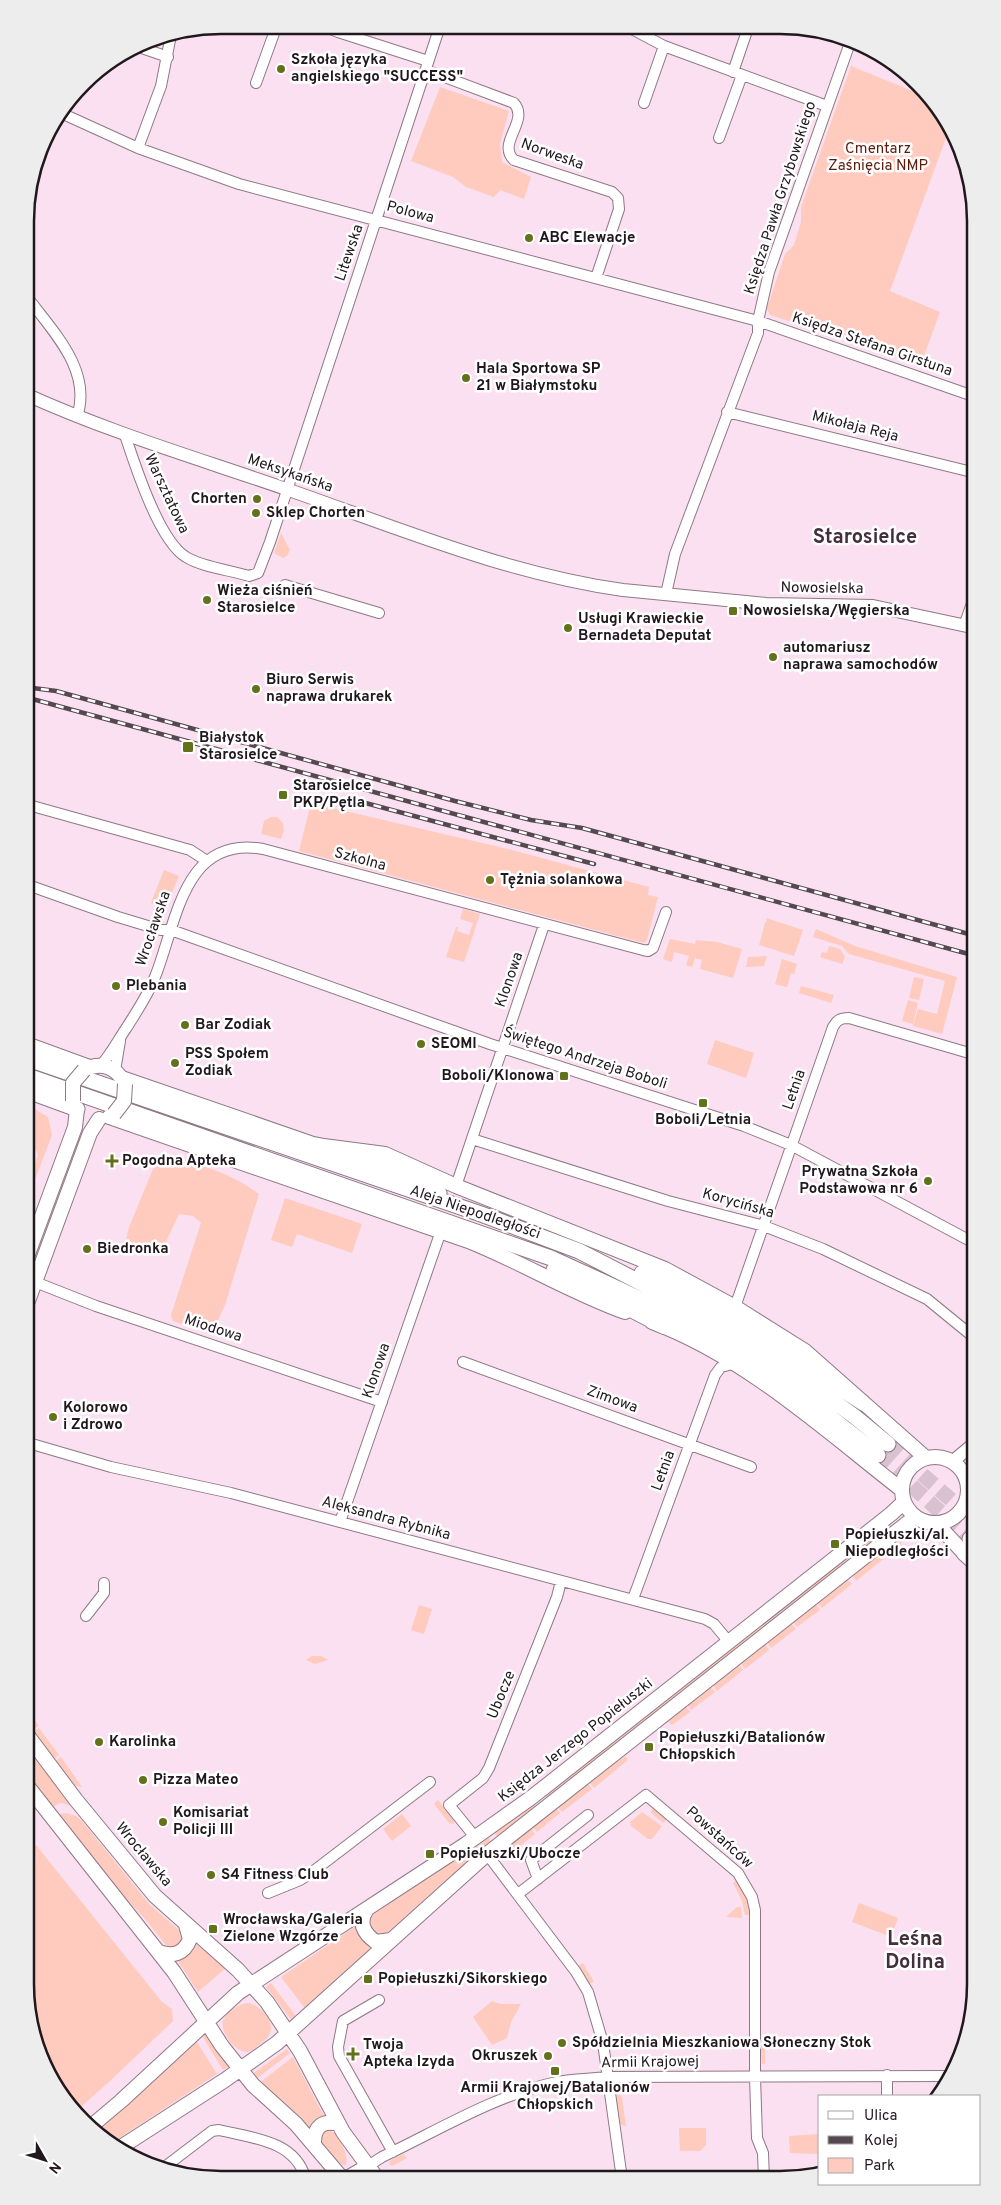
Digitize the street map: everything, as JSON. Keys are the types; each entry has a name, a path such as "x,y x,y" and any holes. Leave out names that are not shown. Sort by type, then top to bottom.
{"main road":[{"path":"34,1047 316,1145 375,1161 399,1171 481,1214"},
{"name":"Aleja Niepodległości","path":"34,1061 481,1214 579,1251 690,1308 777,1361 854,1416 883,1449 845,1428 770,1373 686,1322 623,1290 551,1258 34,1078"},
{"path":"34,1238 75,1127 73,1083 91,1067"},
{"path":"35,1282 90,1133 124,1101 121,1078"},
{"path":"34,1093 75,1105 87,1116 107,1117 442,1231 500,1254 603,1304 663,1326"},
{"path":"316,1145 385,1154 456,1186 664,1269 735,1307 805,1351 926,1458"},
{"path":"471,1230 549,1267 733,1364 818,1423 903,1496 915,1517 922,1521 937,1524 967,1544"},
{"path":"579,1251 648,1274 686,1292 735,1320 863,1403"},
{"path":"903,1496 906,1474 918,1462 926,1458 935,1457 952,1462 967,1480"},
{"name":"Księdza Jerzego Popiełuszki","path":"206,2021 252,1985 532,1797 891,1514 903,1496"},
{"path":"937,1524 954,1518 967,1504"},
{"path":"125,2145 241,2070 289,2033 487,1854 915,1517"},
{"name":"Wrocławska","path":"34,1744 76,1800 155,1896 252,1985 289,2033 339,2124 371,2171"},
{"path":"34,1794 159,1952 222,2046 253,2085 296,2124 336,2171"},
{"path":"532,1797 538,1796 543,1800 544,1806 541,1812"},
{"path":"367,1909 362,1916 364,1931 376,1942 391,1940"},
{"path":"159,1952 172,1955 184,1949 190,1939 186,1925"},
{"path":"95,2123 206,2021"},
{"path":"314,2143 314,2133 322,2124 330,2122 339,2124"}],"street":[{"path":"256,83 273,34"},
{"path":"343,34 427,65"},
{"name":"Litewska","path":"265,556 378,219 437,34"},
{"path":"649,34 664,46 827,106"},
{"path":"719,138 738,74 747,34"},
{"path":"138,148 161,86 170,41"},
{"path":"644,103 664,46"},
{"name":"Księdza Pawła Grzybowskiego","path":"666,594 675,554 758,333 758,321 769,272 849,47"},
{"path":"146,49 168,57"},
{"name":"Norweska","path":"427,65 514,103 518,107 520,115 507,148 509,155 514,160 612,192 618,198 619,209 596,278"},
{"name":"Polowa","path":"66,115 138,148 239,184 378,219 758,321"},
{"path":"34,306 60,339 72,359 79,379 80,400 77,417"},
{"name":"Księdza Stefana Girstuna","path":"758,321 967,394"},
{"name":"Meksykańska","path":"34,398 125,435 287,489 456,549 518,568 599,587 666,594"},
{"name":"Mikołaja Reja","path":"727,412 967,470"},
{"name":"Warsztatowa","path":"125,435 159,520 178,551 192,560 249,576 258,573 265,556"},
{"path":"285,585 379,613"},
{"name":"Nowosielska","path":"666,594 766,604 873,606 967,626"},
{"path":"34,807 190,850 207,860"},
{"name":"Szkolna","path":"207,860 221,852 236,847 243,846 263,849 544,925 648,951 656,943 666,912"},
{"name":"Wrocławska","path":"91,1067 120,1037 150,990 190,878 207,860"},
{"name":"Świętego Andrzeja Boboli","path":"34,887 161,930 171,930 503,1048 744,1126 791,1145 967,1239"},
{"name":"Klonowa","path":"456,1186 544,925"},
{"name":"Letnia","path":"735,1307 833,1027 837,1021 842,1018 849,1018 967,1052"},
{"name":"Wrocławska","path":"120,1037 121,1078"},
{"name":"Korycińska","path":"472,1139 668,1200 764,1226 832,1253 927,1299 967,1332"},
{"name":"Klonowa","path":"340,1522 442,1231"},
{"name":"Miodowa","path":"35,1282 96,1306 382,1402"},
{"name":"Zimowa","path":"462,1362 751,1467"},
{"name":"Letnia","path":"634,1599 707,1394 718,1370 733,1364"},
{"name":"Aleksandra Rybnika","path":"34,1445 111,1467 231,1493 376,1533 634,1599 708,1620 730,1642"},
{"path":"952,1462 967,1450"},
{"name":"Ubocze","path":"475,1837 449,1805 483,1778 489,1768 557,1598 562,1581"},
{"path":"86,1616 104,1593 104,1583"},
{"path":"268,1893 310,1874 430,1782"},
{"name":"Powstańców","path":"518,1894 646,1795 738,1873 752,1897 755,1910 755,2077"},
{"path":"538,1879 531,1860 588,1815"},
{"path":"487,1854 576,1972 588,1992 603,2043 621,2171"},
{"path":"379,2000 343,2021 338,2047 339,2056 393,2152"},
{"path":"887,2075 887,2095"},
{"name":"Armii Krajowej","path":"373,2171 393,2152 466,2115 528,2090 559,2082 607,2077 943,2076"},
{"path":"755,2077 757,2138 763,2153 764,2171"},
{"path":"169,2164 212,2131 219,2130 281,2146 300,2166 302,2171"}],"green space":[{"name":"Cmentarz Zaśnięcia NMP","path":"851,66 918,93 936,117 947,136 890,291 940,312 921,364 770,315 767,308 785,254 794,245 801,222 801,207"},
{"path":"440,87 509,111 500,144 502,162 531,177 524,199 500,190 494,197 466,187 453,177 411,161"},
{"path":"281,533 290,550 287,556 283,558 274,553"},
{"path":"311,803 512,850 649,887 648,895 658,897 647,940 644,943 299,851"},
{"path":"271,817 277,817 283,823 284,830 281,839 261,834 264,821"},
{"path":"164,870 179,876 165,909 151,903"},
{"path":"463,909 480,914 464,962 446,957 456,927 458,927 457,931 469,935 473,923 460,919"},
{"path":"766,918 803,930 794,956 759,945 767,921"},
{"path":"816,929 855,946 957,977 942,1034 913,1026 918,1009 937,1014 945,981 849,954 842,946 813,937"},
{"path":"670,939 695,944 696,940 717,942 742,949 733,978 700,969 702,960 695,958 692,967 686,965 689,956 674,952 672,962 663,959"},
{"path":"829,946 840,949 845,957 842,964 820,957 822,952 827,953"},
{"path":"767,956 764,966 746,967 748,957"},
{"path":"782,959 797,964 794,974 791,973 787,987 775,984"},
{"path":"914,977 924,979 919,1000 909,998"},
{"path":"801,986 834,995 831,1003 799,993"},
{"path":"908,1000 918,1003 913,1024 902,1021"},
{"path":"715,1040 754,1053 746,1078 707,1064"},
{"path":"34,1108 48,1117 52,1135 34,1182 34,1167 38,1155 34,1147"},
{"path":"78,1137 83,1139 34,1271 34,1256"},
{"path":"157,1159 184,1162 223,1173 259,1194 225,1305 216,1325 201,1331 173,1321 171,1315 201,1223 193,1216 179,1214 165,1244 156,1255 141,1253 125,1246 128,1230"},
{"path":"285,1198 362,1224 352,1253 297,1234 292,1247 271,1240"},
{"path":"889,1522 893,1527 547,1800 545,1795"},
{"path":"899,1536 902,1541 901,1545 856,1581 852,1575"},
{"path":"847,1579 852,1584 822,1608 816,1601"},
{"path":"815,1602 820,1610 797,1627 792,1621"},
{"path":"419,1605 432,1609 424,1634 411,1630"},
{"path":"790,1622 796,1629 771,1648 766,1641"},
{"path":"764,1642 769,1650 745,1669 740,1662"},
{"path":"312,1656 321,1656 328,1660 315,1664 306,1660"},
{"path":"738,1663 743,1670 717,1691 712,1684"},
{"path":"710,1686 715,1692 691,1710 687,1704"},
{"path":"685,1705 690,1712 672,1725 668,1722"},
{"path":"34,1718 39,1726 34,1729"},
{"path":"39,1728 59,1755 53,1760 34,1732"},
{"path":"34,1755 74,1806 60,1803 51,1808 34,1786"},
{"path":"626,1756 628,1760 594,1788 588,1781"},
{"path":"61,1757 82,1787 72,1785 54,1762"},
{"path":"587,1783 592,1789 562,1812 557,1806"},
{"path":"438,1800 455,1821 453,1824 449,1823 434,1804"},
{"path":"533,1802 538,1808 499,1838 493,1831"},
{"path":"555,1807 560,1813 537,1832 532,1826"},
{"path":"652,1807 667,1819 663,1823 651,1813"},
{"path":"642,1812 662,1826 652,1839 648,1839 631,1826 630,1822"},
{"path":"66,1813 76,1816 82,1821 150,1905 181,1932 182,1939 179,1946 171,1948 166,1945 109,1880 57,1815"},
{"path":"402,1814 411,1826 392,1841 383,1829"},
{"path":"530,1827 535,1834 513,1852 508,1851 505,1846"},
{"path":"487,1835 492,1843 447,1879 385,1935 379,1936 370,1927 370,1917 417,1882"},
{"path":"36,1845 162,2002 172,2009 173,2021 80,2108 65,2088 53,2067 37,2021 34,1997 34,1847"},
{"path":"737,1879 748,1899 751,1915 745,1915 742,1901 733,1883"},
{"path":"859,1903 898,1918 891,1937 852,1922"},
{"path":"737,1907 741,1907 742,1918 726,1917"},
{"path":"359,1924 376,1944 307,2011 281,1977"},
{"path":"193,1942 227,1967 198,1992 176,1958"},
{"path":"583,1963 594,1982 589,1984 578,1966"},
{"path":"271,1983 298,2019 294,2023 266,1987"},
{"path":"492,2001 501,2004 521,2004 511,2022 507,2038 492,2045 473,2017"},
{"path":"247,2003 256,2006 265,2014 271,2028 266,2039 247,2052 238,2049 229,2041 224,2030 223,2021 230,2012"},
{"path":"206,2030 229,2066 223,2070 201,2034"},
{"path":"195,2039 217,2074 117,2140 101,2128"},
{"path":"760,2040 765,2040 765,2064 762,2064"},
{"path":"287,2049 290,2053 255,2080 251,2075"},
{"path":"293,2057 326,2120 311,2130 289,2108 258,2084"},
{"path":"617,2092 622,2097 626,2127 619,2123"},
{"path":"679,2128 706,2128 706,2145 700,2151 680,2151"},
{"path":"330,2129 340,2141 345,2152 345,2166 340,2163 320,2140 320,2130"},
{"path":"818,2134 818,2154 790,2153 789,2136"},
{"path":"403,2154 407,2158 392,2166 389,2164 391,2160"}],"tunnel":[{"path":"888,1444 967,1514"},
{"path":"878,1455 967,1536"}],"railway":[{"path":"34,688 56,691 455,801 531,820 582,828 967,934"},
{"path":"34,699 967,954"},
{"path":"358,801 594,864"}],"place":[{"name":"Szkoła języka angielskiego \"SUCCESS\"","path":"281,69"},
{"name":"ABC Elewacje","path":"529,238"},
{"name":"Hala Sportowa SP 21 w Białymstoku","path":"466,378"},
{"name":"Chorten","path":"257,499"},
{"name":"Sklep Chorten","path":"256,513"},
{"name":"Wieża ciśnień Starosielce","path":"207,600"},
{"name":"Nowosielska/Węgierska","path":"733,611"},
{"name":"Usługi Krawieckie Bernadeta Deputat","path":"568,628"},
{"name":"automariusz naprawa samochodów","path":"773,657"},
{"name":"Biuro Serwis naprawa drukarek","path":"256,689"},
{"name":"Białystok Starosielce","path":"188,747"},
{"name":"Starosielce PKP/Pętla","path":"283,795"},
{"name":"Tężnia solankowa","path":"490,880"},
{"name":"Plebania","path":"116,986"},
{"name":"Bar Zodiak","path":"185,1025"},
{"name":"SEOMI","path":"421,1044"},
{"name":"PSS Społem Zodiak","path":"175,1063"},
{"name":"Boboli/Klonowa","path":"564,1076"},
{"name":"Boboli/Letnia","path":"703,1103"},
{"name":"Pogodna Apteka","path":"112,1161"},
{"name":"Prywatna Szkoła Podstawowa nr 6","path":"928,1181"},
{"name":"Biedronka","path":"87,1249"},
{"name":"Kolorowo i Zdrowo","path":"53,1417"},
{"name":"Popiełuszki/al. Niepodległości","path":"835,1544"},
{"name":"Karolinka","path":"99,1742"},
{"name":"Popiełuszki/Batalionów Chłopskich","path":"649,1747"},
{"name":"Pizza Mateo","path":"143,1780"},
{"name":"Komisariat Policji III","path":"163,1822"},
{"name":"Popiełuszki/Ubocze","path":"430,1854"},
{"name":"S4 Fitness Club","path":"211,1875"},
{"name":"Wrocławska/Galeria Zielone Wzgórze","path":"213,1929"},
{"name":"Popiełuszki/Sikorskiego","path":"368,1979"},
{"name":"Spółdzielnia Mieszkaniowa Słoneczny Stok","path":"562,2043"},
{"name":"Twoja Apteka Izyda","path":"353,2054"},
{"name":"Okruszek","path":"548,2056"},
{"name":"Armii Krajowej/Batalionów Chłopskich","path":"555,2071"}],"district":[{"name":"Starosielce","path":"865,538"},
{"name":"Leśna Dolina","path":"915,1952"}]}
